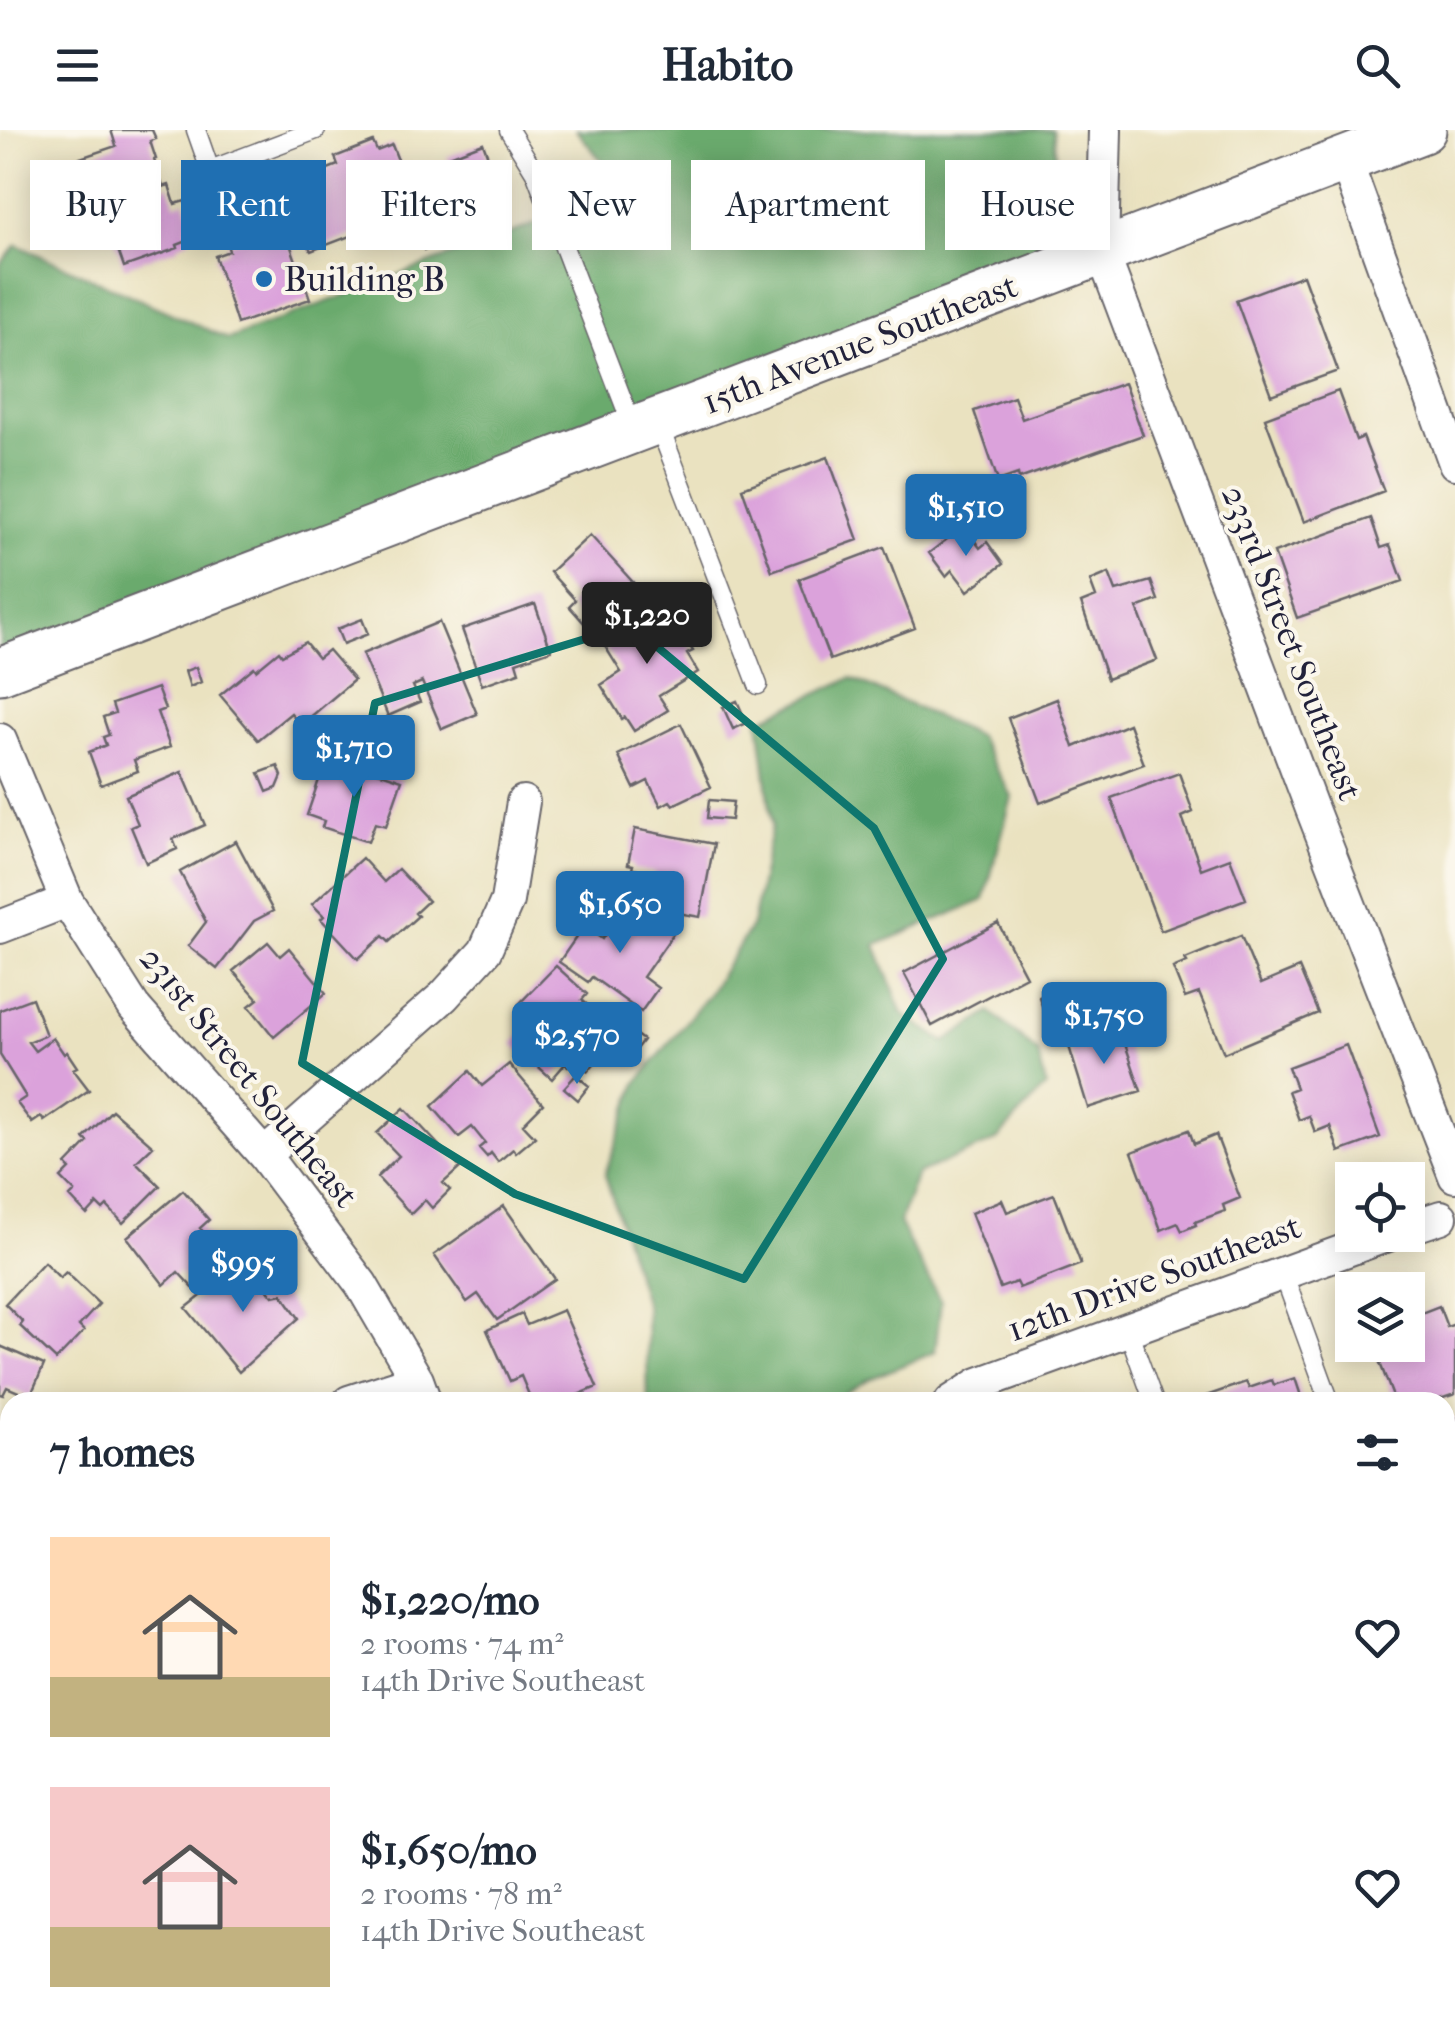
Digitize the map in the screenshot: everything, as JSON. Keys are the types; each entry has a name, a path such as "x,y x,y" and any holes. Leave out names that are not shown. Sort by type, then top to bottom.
{"street":[{"name":"233rd Street Southeast","path":"1105,130 1102,252 1455,1176"},
{"name":"15th Avenue Southeast","path":"0,671 1423,130"},
{"path":"1346,160 1455,463"},
{"name":"231st Street Southeast","path":"0,740 67,901 134,1007 264,1155 361,1284 421,1391"},
{"path":"264,1155 444,996 485,951 506,901 523,802"},
{"path":"0,926 67,901"},
{"path":"1425,1222 1441,1217"},
{"name":"12th Drive Southeast","path":"967,1392 1341,1252"}],"lane":[{"path":"196,130 210,170 316,130"},
{"path":"509,130 536,174 758,684"},
{"path":"1283,1273 1326,1392"},
{"path":"1128,1330 1150,1392"}],"highlighted area":[{"path":"631,625 874,828 943,959 744,1279 515,1194 302,1063 375,703"}],"green space":[{"path":"576,130 1053,130 1056,160 945,160 945,250 1064,250 1065,259 0,671 0,264 17,245 228,339 466,250 512,250 512,233 532,225 532,250 671,250 671,160 601,160"},
{"path":"851,678 978,736 1012,797 984,900 876,945 903,1014 945,1042 991,1012 1038,1053 1046,1086 996,1141 917,1174 899,1223 941,1302 935,1352 847,1392 648,1392 646,1308 605,1174 637,1083 710,992 752,925 772,825 759,720"}],"building":[{"path":"111,130 152,130 156,139 150,141 156,159 81,160 116,146"},
{"path":"373,142 377,151 392,145 398,160 346,160 346,238 326,245 326,170 338,165 335,157"},
{"path":"483,143 489,160 447,157"},
{"path":"161,181 163,187 169,185 175,204 181,202 181,243 178,248 124,267 118,250 161,250"},
{"name":"Building B","path":"292,250 301,275 305,273 309,283 305,284 310,299 237,324 215,256 229,251"},
{"path":"1303,275 1338,371 1271,395 1236,300"},
{"path":"1124,383 1143,435 1019,479 1018,474 998,481 974,411 1014,397 1022,419"},
{"path":"1338,391 1356,440 1363,437 1384,491 1304,522 1265,418"},
{"path":"828,457 858,540 772,571 742,488"},
{"path":"1371,518 1381,548 1390,545 1403,581 1297,618 1274,553"},
{"path":"964,526 980,548 987,542 1003,564 968,591 952,570 946,576 929,553"},
{"path":"590,535 640,590 593,633 569,606 575,600 550,572"},
{"path":"884,547 915,628 830,660 799,579"},
{"path":"1109,573 1116,591 1151,581 1158,600 1137,608 1157,660 1107,679 1081,603 1096,597 1090,581"},
{"path":"535,604 551,650 516,662 519,672 482,685 462,629"},
{"path":"667,608 693,651 687,654 698,672 659,696 668,710 634,731 601,685 621,672 601,640 629,623 631,626"},
{"path":"362,619 368,634 343,644 337,629"},
{"path":"439,622 477,714 442,729 422,682 413,686 420,702 388,716 362,654"},
{"path":"305,642 318,658 328,650 354,680 301,725 291,713 258,740 220,695 279,651 282,655"},
{"path":"196,667 201,682 190,687 185,671"},
{"path":"157,688 165,709 157,712 170,747 134,760 138,771 101,785 89,752 106,745 103,737 109,735 103,717 115,713 112,704"},
{"path":"1057,699 1074,747 1129,724 1144,764 1040,803 1008,718"},
{"path":"737,701 747,723 733,729 723,707"},
{"path":"681,724 711,787 673,805 670,801 661,806 648,781 634,788 618,755"},
{"path":"325,762 358,773 360,766 402,780 386,826 375,823 368,842 322,827 324,821 307,815"},
{"path":"278,766 282,776 277,788 267,792 259,773"},
{"path":"182,772 205,825 173,839 177,849 146,863 131,827 138,824 126,796"},
{"path":"1179,773 1193,812 1182,817 1201,869 1230,858 1246,899 1161,931 1111,798"},
{"path":"709,800 733,802 731,820 707,818"},
{"path":"635,829 714,844 700,917 651,908 655,873 632,869 633,865 628,864"},
{"path":"236,841 273,911 254,921 217,969 188,946 206,922 180,872"},
{"path":"362,858 384,882 398,869 428,901 415,913 418,916 389,942 383,936 358,959 312,904"},
{"path":"627,902 673,934 643,977 658,988 641,1012 592,977 588,982 559,962 584,926 602,939"},
{"path":"998,923 1026,976 932,1026 904,973"},
{"path":"1241,936 1261,984 1299,968 1318,1013 1224,1053 1199,993 1185,998 1173,968 1187,962 1185,959"},
{"path":"268,942 280,956 289,948 326,993 274,1037 249,1006 258,999 233,971"},
{"path":"556,966 587,994 582,1000 614,1029 598,1047 604,1052 588,1071 574,1059 552,1079 513,1044 536,1019 519,1004"},
{"path":"1062,989 1070,1013 1047,1020 1039,997"},
{"path":"32,998 46,1035 28,1042 35,1051 53,1038 64,1054 67,1052 77,1067 73,1069 89,1090 44,1121 41,1117 32,1123 17,1103 26,1097 0,1055 0,1010"},
{"path":"1123,1026 1127,1040 1124,1041 1141,1091 1088,1108 1068,1043"},
{"path":"632,1032 643,1040 633,1053 622,1044"},
{"path":"1346,1045 1380,1137 1339,1152 1330,1126 1315,1132 1309,1116 1299,1120 1288,1091 1296,1088 1288,1067"},
{"path":"509,1064 543,1104 523,1124 535,1137 498,1162 491,1153 487,1157 479,1148 485,1143 472,1127 459,1137 432,1106 470,1071 482,1086"},
{"path":"576,1075 589,1086 578,1100 564,1088"},
{"path":"404,1108 460,1168 443,1183 450,1190 432,1208 425,1200 411,1214 377,1177 399,1156 377,1133"},
{"path":"112,1110 153,1146 136,1162 160,1186 123,1223 107,1206 103,1210 97,1204 87,1215 70,1197 75,1192 61,1178 70,1169 66,1165 88,1142 84,1138"},
{"path":"1189,1130 1194,1144 1216,1135 1240,1198 1223,1205 1225,1211 1182,1231 1178,1223 1161,1230 1132,1152"},
{"path":"183,1190 209,1220 200,1228 227,1259 193,1288 178,1272 164,1285 127,1237"},
{"path":"1054,1194 1081,1264 1019,1288 1016,1282 1000,1288 971,1213 1002,1200 1007,1212"},
{"path":"504,1206 555,1279 497,1320 478,1294 467,1302 434,1255"},
{"path":"249,1258 271,1285 266,1287 273,1296 282,1294 299,1318 239,1372 186,1308"},
{"path":"44,1262 60,1278 66,1272 99,1304 79,1326 84,1331 56,1360 20,1326 23,1322 5,1304"},
{"path":"1439,1306 1447,1327 1455,1324 1455,1392 1391,1392 1380,1362 1425,1362 1425,1311"},
{"path":"563,1310 597,1387 585,1392 528,1392 521,1376 510,1381 487,1330 522,1314 527,1325"},
{"path":"0,1346 44,1365 32,1392 7,1387 0,1392"},
{"path":"1295,1378 1300,1392 1218,1392 1246,1382 1249,1388 1272,1380 1274,1385"}],"place":[{"name":"Building B","path":"264,279"}]}
